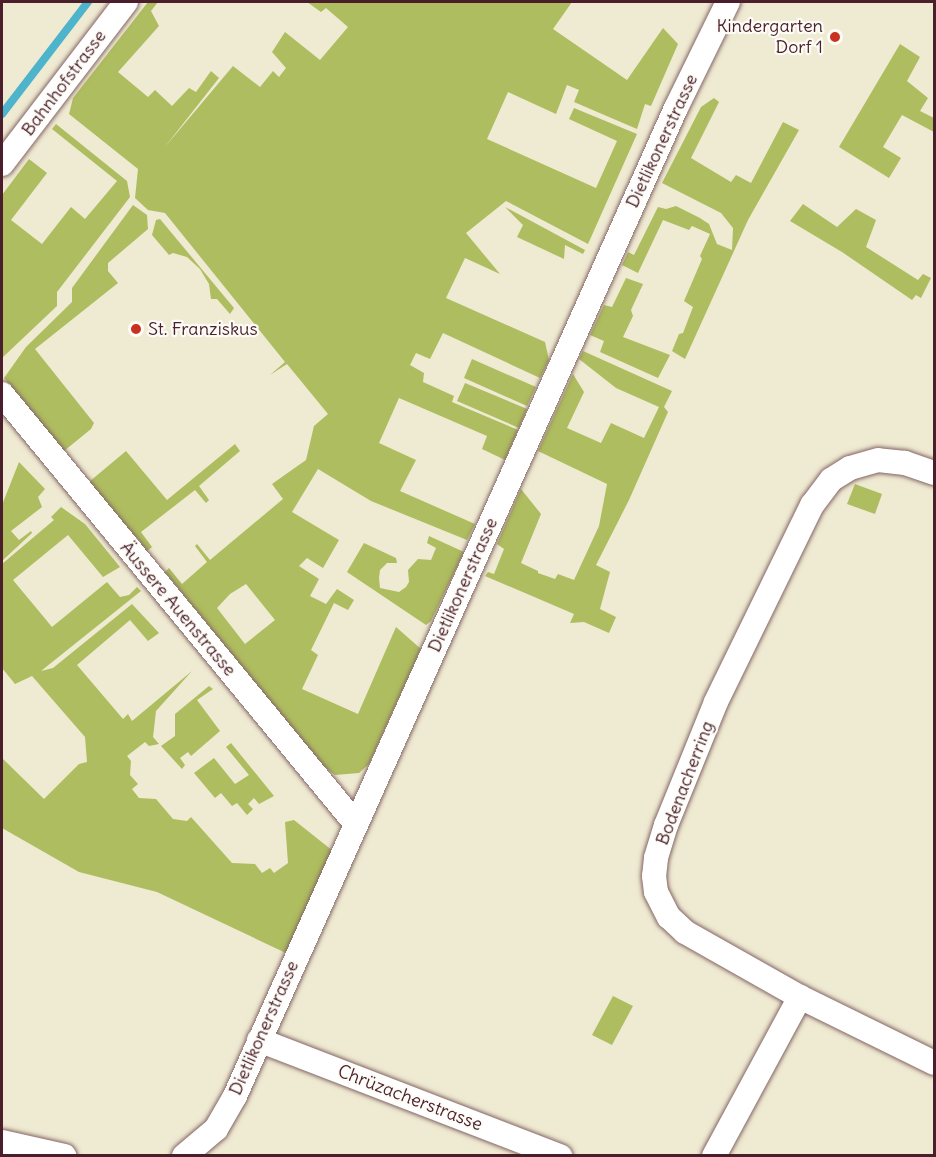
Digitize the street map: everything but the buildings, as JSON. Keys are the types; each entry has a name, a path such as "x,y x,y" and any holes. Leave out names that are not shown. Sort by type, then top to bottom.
{"street":[{"name":"Bahnhofstrasse","path":"2,164 126,2"},
{"name":"Dietlikonerstrasse","path":"184,1155 216,1129 235,1096 671,119 728,2"},
{"name":"Äussere Auenstrasse","path":"2,394 355,823"},
{"name":"Bodenacherring","path":"934,473 905,463 878,460 850,468 831,480 812,505 716,702 666,825 656,858 656,892 669,917 685,932 800,997 934,1063"},
{"path":"714,1155 800,997"},
{"name":"Chrüzacherstrasse","path":"259,1040 560,1155"},
{"path":"2,1142 64,1155"}],"green space":[{"path":"148,2 158,2 151,11 159,26 118,72 148,97 155,90 172,106 189,88 196,92 211,71 219,78 164,148 233,66 260,87 273,71 279,77 286,68 272,52 285,32 320,60 348,27 326,8 321,12 307,2 572,2 553,29 627,80 663,28 678,44 651,106 645,104 637,129 574,102 579,90 567,85 556,114 508,92 487,139 596,188 617,141 569,119 574,108 637,134 588,244 506,201 466,233 500,274 465,258 446,298 545,342 549,360 540,378 443,333 430,359 416,353 410,365 424,373 423,382 454,396 452,402 518,430 505,460 482,449 487,436 399,398 379,443 416,460 400,491 475,524 467,540 371,501 318,469 292,512 339,540 323,568 307,558 299,566 319,579 310,596 326,604 337,589 354,600 348,610 334,603 311,650 318,655 302,689 358,714 396,627 421,649 369,764 359,773 335,775 322,765 165,572 169,568 182,584 207,562 195,546 197,544 210,560 283,499 272,484 306,460 314,426 328,414 287,364 270,375 285,362 165,213 148,210 135,198 138,169 69,114 73,98","holes":["246,584 275,620 245,644 217,608 230,594"]},
{"path":"900,44 920,57 907,81 928,98 920,111 934,118 934,132 902,115 883,147 901,158 889,178 839,147"},
{"path":"714,98 719,102 691,158 731,182 736,175 751,183 783,122 799,130 748,220 685,359 672,351 679,334 683,333 693,307 684,301 710,234 692,226 689,230 663,220 638,273 622,265 628,252 634,255 658,207 666,209 676,206 700,218 709,224 717,244 732,250 733,228 721,213 662,183 701,107"},
{"path":"56,124 127,181 130,197 57,292 57,306 2,358 2,195 29,159 47,173 11,220 42,244 71,207 85,219 117,181 52,129"},
{"path":"803,204 837,227 856,209 876,220 866,247 918,280 923,274 931,278 921,298 916,295 912,300 842,252 790,221"},
{"path":"133,205 147,215 148,229 108,263 108,271 118,283 35,349 94,423 91,429 64,451 4,378 26,347 72,302 72,288"},
{"path":"505,207 585,250 583,254 565,245 564,259 517,237 523,225"},
{"path":"160,219 234,308 230,314 217,299 211,299 209,284 200,269 187,257 173,253 169,255 152,235 156,220"},
{"path":"626,278 643,284 631,310 633,316 623,337 670,355 658,378 600,352 604,341 590,335 604,305 612,307"},
{"path":"583,351 672,391 664,407 668,412 629,500 596,565 610,572 600,609 616,617 609,633 584,622 570,623 574,614 485,576 488,572 494,574 504,549 497,544 521,489 541,514 521,563 538,573 555,579 558,574 574,580 599,526 607,484 538,451 573,374 584,392 567,428 601,443 611,423 644,438 659,407 616,388 579,359"},
{"path":"472,359 536,387 527,406 464,378"},
{"path":"465,383 527,409 519,428 457,401"},
{"path":"235,444 240,451 199,486 209,500 206,503 195,490 141,532 152,547 147,551 89,482 126,451 167,500"},
{"path":"19,462 45,489 38,497 42,507 11,531 19,540 31,531 32,533 2,561 2,505"},
{"path":"855,484 882,494 875,514 847,504"},
{"path":"61,507 85,524 120,567 103,577 68,535 13,580 52,627 107,582 120,597 129,595 137,587 141,591 41,671 53,668 132,604 159,633 148,641 130,620 77,665 123,719 128,714 132,721 192,671 156,711 153,737 159,744 149,746 145,742 127,756 131,761 130,775 138,784 132,789 139,798 156,799 173,819 187,821 191,817 232,863 255,864 262,873 270,868 274,873 288,863 285,822 294,820 333,851 288,954 157,892 79,872 2,828 2,758 44,799 79,764 87,762 85,737 32,676 15,684 2,668 2,564 54,520 51,517"},
{"path":"429,536 464,552 431,621 426,625 347,572 364,543 396,558 397,563 387,563 380,570 379,578 380,588 399,592 409,582 408,570 418,559 431,560 436,548 427,543"},
{"path":"209,686 213,689 197,700 220,731 191,756 188,752 180,758 185,765 182,769 161,746 175,736 175,714"},
{"path":"231,743 274,796 259,804 254,798 248,804 253,809 247,815 237,803 232,806 221,793 215,798 194,773 214,758 235,784 249,775 226,747"},
{"path":"613,996 633,1006 612,1045 592,1035"}],"waterway":[{"path":"2,114 88,2"}],"place":[{"name":"Kindergarten Dorf 1","path":"835,37"},
{"name":"St. Franziskus","path":"136,329"}]}
